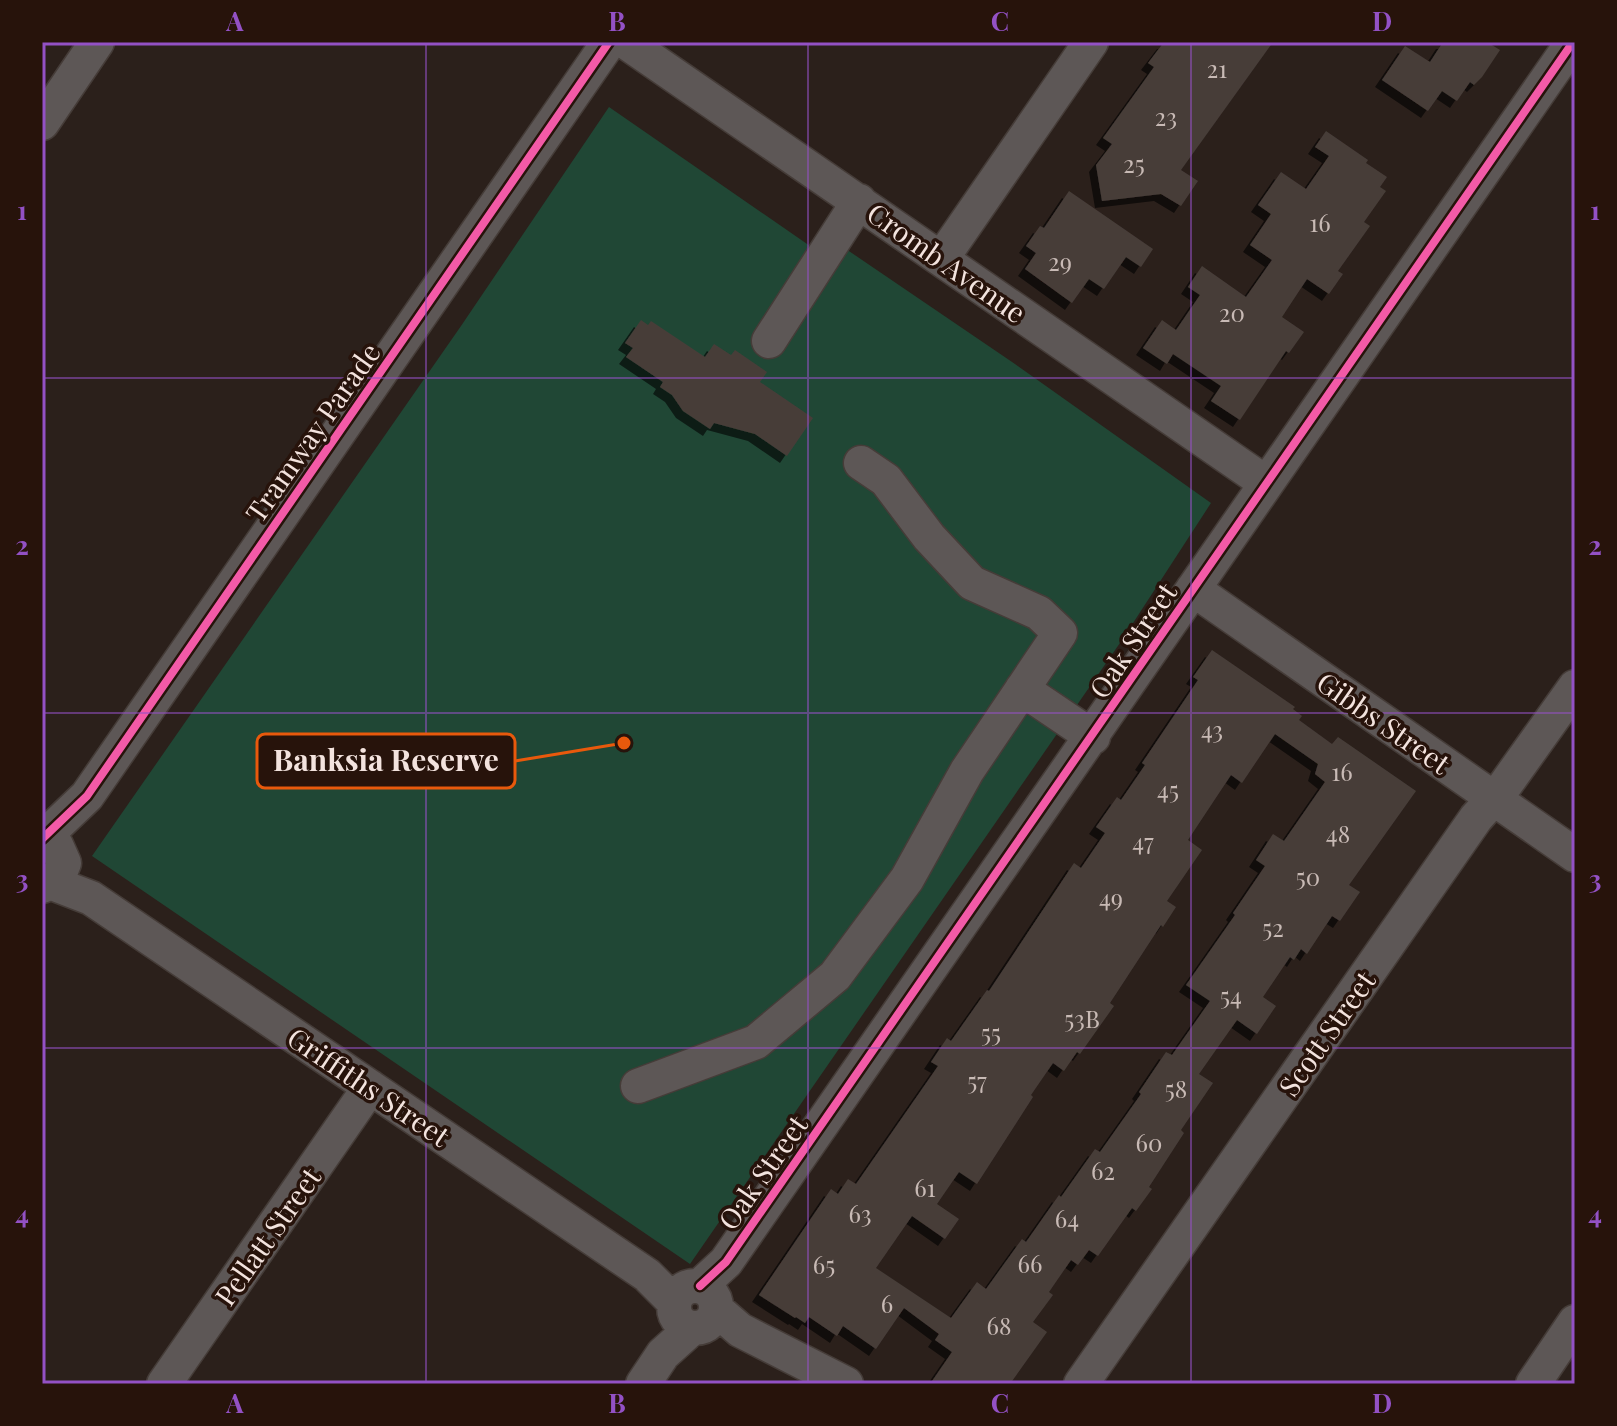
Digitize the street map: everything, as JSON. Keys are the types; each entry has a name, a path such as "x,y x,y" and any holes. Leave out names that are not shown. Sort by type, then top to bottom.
{"street":[{"path":"44,114 97,42"},
{"name":"Tramway Parade","path":"51,863 87,796 609,42"},
{"name":"Cromb Avenue","path":"626,42 1266,483"},
{"path":"942,258 1091,42"},
{"name":"Oak Street","path":"643,1384 700,1309 726,1262 1573,42"},
{"path":"769,341 859,201"},
{"path":"638,1086 756,1042 835,976 907,879 967,771 1060,633 1039,613 972,583 929,537 886,480 861,463"},
{"name":"Gibbs Street","path":"1193,589 1575,855"},
{"name":"Scott Street","path":"1081,1384 1476,818 1494,799 1575,687"},
{"path":"1022,689 1093,737"},
{"name":"Griffiths Street","path":"51,863 91,898 647,1275 700,1309 846,1384"},
{"name":"Pellatt Street","path":"164,1384 370,1087"},
{"path":"1533,1384 1575,1322"}],"green space":[{"path":"609,107 810,246 843,247 1211,503 1122,640 690,1264 92,856 461,326"}],"building":[{"path":"1164,42 1273,42 1181,170 1198,181 1181,206 1161,194 1102,201 1096,165 1112,144 1103,138 1154,67 1148,63"},
{"path":"1443,42 1487,42 1500,50 1482,77 1474,85 1470,82 1457,101 1442,91 1428,111 1382,80 1405,46 1430,62"},
{"path":"1326,131 1387,177 1380,187 1386,191 1364,222 1370,226 1338,271 1343,274 1329,294 1307,279 1282,317 1304,332 1289,353 1286,351 1240,420 1211,401 1221,386 1173,354 1167,364 1143,348 1162,320 1176,330 1200,295 1188,287 1202,266 1246,297 1272,260 1250,245 1271,214 1258,205 1281,172 1306,189 1329,156 1315,147"},
{"path":"1069,191 1153,249 1141,267 1126,257 1104,289 1089,279 1072,303 1025,269 1036,253 1026,246 1040,226 1044,228"},
{"path":"641,320 648,325 651,321 705,357 714,344 731,355 735,350 767,372 760,382 813,418 787,456 755,434 714,423 710,429 683,411 672,395 660,387 663,382 626,357 633,348 625,343"},
{"path":"1212,650 1295,707 1293,709 1302,716 1299,720 1332,744 1338,737 1416,791 1349,885 1360,892 1340,921 1332,916 1307,954 1301,949 1294,960 1290,957 1263,997 1276,1006 1257,1034 1237,1020 1199,1074 1213,1083 1181,1130 1184,1133 1149,1187 1152,1189 1136,1211 1132,1208 1098,1256 1089,1250 1078,1265 1071,1260 1049,1292 1053,1295 1033,1322 1047,1332 1010,1384 930,1384 952,1352 935,1340 939,1334 904,1308 876,1349 843,1326 837,1336 809,1317 805,1323 759,1295 831,1189 838,1194 848,1179 856,1184 938,1066 931,1062 947,1038 951,1041 989,991 1074,863 1081,868 1105,833 1096,827 1117,797 1121,800 1145,765 1142,763 1198,680 1193,677","holes":["1275,734 1318,764 1315,774 1325,782 1284,841 1273,834 1256,860 1265,866 1186,985 1210,1001 1172,1055 1166,1052 1100,1152 1095,1149 1026,1242 1022,1239 986,1289 977,1282 951,1318 876,1268 912,1216 945,1239 959,1219 937,1204 959,1172 977,1184 1053,1063 1064,1071 1077,1052 1080,1054 1114,1006 1110,1003 1176,907 1167,901 1202,850 1188,840 1231,775 1242,783"]}],"cycle path":[{"path":"42,839 87,796 609,42"},
{"path":"700,1286 726,1262 1573,42"}],"place":[{"name":"Banksia Reserve","path":"624,743"}]}
